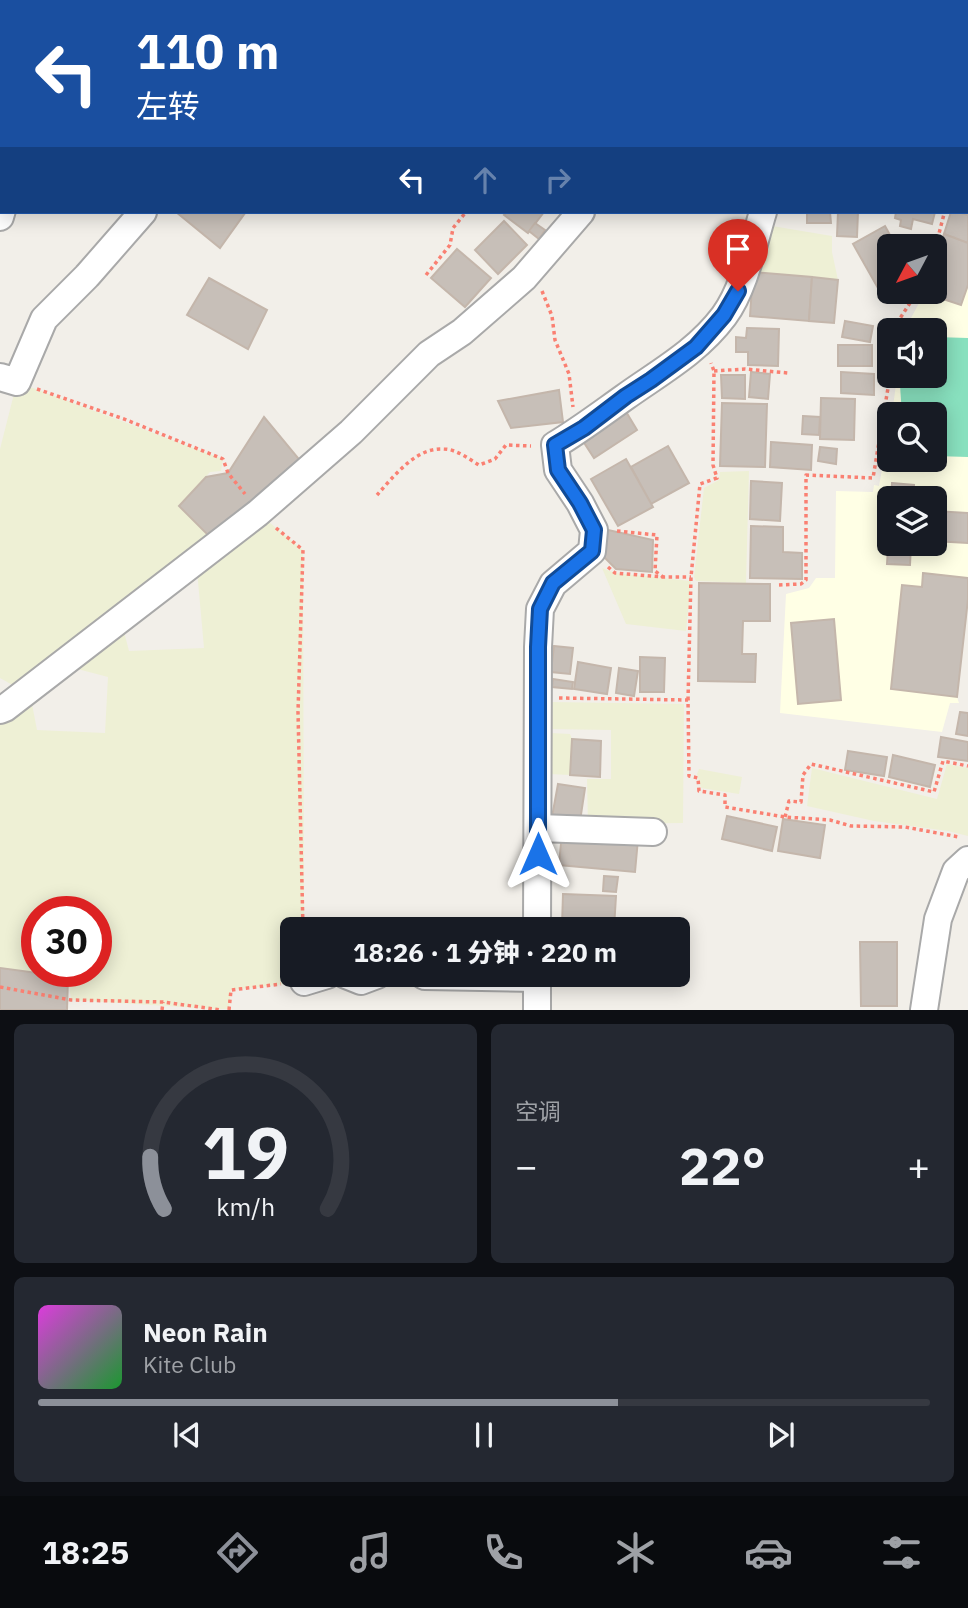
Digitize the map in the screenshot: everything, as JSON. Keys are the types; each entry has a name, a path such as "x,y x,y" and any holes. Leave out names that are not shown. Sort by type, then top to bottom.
{"street":[{"path":"8,380 44,319 87,276 141,214"},
{"path":"0,710 258,513 351,432 429,354 462,332 524,278 579,214"},
{"path":"537,917 540,609 553,583 593,541 580,503 558,470 555,445 584,428 696,347 724,315 738,291 762,214"},
{"path":"538,828 653,832"},
{"path":"924,1010 938,919 956,870 968,860"},
{"path":"537,987 537,1010"}],"path":[{"path":"426,275 450,245 453,228 464,214"},
{"path":"939,234 944,214"},
{"path":"524,278 530,287 538,282 552,316 555,340 569,374 574,411 584,428"},
{"path":"696,347 714,371 713,465 717,478 699,484 691,577 689,776 698,778 699,791 725,795 725,807 785,817 830,820 851,826 905,827 968,839"},
{"path":"714,371 745,369 788,373"},
{"path":"8,380 124,419 223,459 228,473 258,513 303,550 298,712 303,917"},
{"path":"779,585 801,584 806,580 806,475 873,478 888,388"},
{"path":"377,495 408,462 428,450 446,449 479,465 495,459 506,445 555,445"},
{"path":"663,577 655,571 657,535 605,529 593,541 615,573 663,577 691,577"},
{"path":"538,698 688,700"},
{"path":"785,817 789,801 801,802 803,775 811,764 934,793 943,761 968,766"},
{"path":"229,1010 231,990 280,983"},
{"path":"0,987 71,1000 163,1002 221,1010"},
{"path":"162,1010 163,1002"}],"shaded area":[{"path":"772,226 832,236 832,252 838,280 753,272"},
{"path":"947,235 968,243 968,599 957,697 959,703 950,703 942,732 780,713 786,594 809,588 816,578 835,578 836,491 873,492 874,485 879,486 882,472 947,472 947,402 894,402 895,388 947,388 947,318 911,318 919,304 947,304"},
{"path":"17,382 223,459 221,471 210,472 179,506 211,538 18,688 0,678 0,449"},
{"path":"749,471 746,583 696,581 694,577 704,488 719,480 720,472"},
{"path":"258,513 303,550 304,917 280,917 280,985 231,990 229,1009 71,1000 69,987 112,987 112,896 21,896 21,971 0,968 0,711 31,699 37,730 105,733 108,677 70,667 123,628 129,651 204,648 197,570"},
{"path":"602,568 615,573 691,581 686,631 626,624"},
{"path":"550,702 684,704 683,823 588,824 587,779 611,779 611,730 550,729"},
{"path":"551,733 570,734 570,775 549,774"},
{"path":"947,764 968,768 968,836 874,821 807,806 812,768 937,799"},
{"path":"699,769 742,777 739,794 701,788 697,774"}],"green space":[{"path":"947,337 968,338 968,457 947,456 947,402 901,402 900,388 947,388"}],"building":[{"path":"178,214 244,214 220,248"},
{"path":"505,214 542,214 528,233"},
{"path":"807,214 830,214 831,223 807,223"},
{"path":"838,214 858,214 857,237 837,236"},
{"path":"896,214 934,214 932,224 913,219 911,229 900,226 901,220 895,218"},
{"path":"950,214 968,215 968,243 944,234"},
{"path":"504,221 527,245 498,274 475,250"},
{"path":"535,223 545,230 539,239 529,231"},
{"path":"885,226 889,234 877,234 877,286 853,244"},
{"path":"947,235 968,243 968,285 961,305 947,300"},
{"path":"457,249 491,278 465,307 431,278"},
{"path":"753,272 812,277 809,321 750,316"},
{"path":"812,277 838,280 834,323 809,321"},
{"path":"209,278 267,310 248,349 187,315"},
{"path":"845,321 873,326 870,342 842,337"},
{"path":"747,328 779,329 778,366 748,365 748,352 736,352 736,337 746,338"},
{"path":"838,345 872,345 872,366 838,366"},
{"path":"751,372 770,374 768,399 749,397"},
{"path":"841,372 874,374 874,395 841,393"},
{"path":"721,375 745,375 745,399 722,398"},
{"path":"559,390 563,422 511,428 498,401"},
{"path":"821,398 855,399 854,440 820,439"},
{"path":"722,403 767,404 765,467 720,466"},
{"path":"625,410 637,430 594,458 581,438"},
{"path":"803,416 820,417 819,435 802,434"},
{"path":"264,417 303,464 211,538 179,506 206,477 228,473"},
{"path":"771,442 812,445 811,470 770,467"},
{"path":"668,446 689,483 651,504 631,467"},
{"path":"820,447 837,449 836,464 818,461"},
{"path":"626,459 653,507 618,526 591,479"},
{"path":"751,481 782,483 780,521 750,519"},
{"path":"892,483 914,485 914,486 892,486"},
{"path":"947,512 968,513 968,543 947,542"},
{"path":"751,526 783,527 783,552 802,553 802,579 750,578"},
{"path":"608,530 653,540 652,572 616,569 602,555"},
{"path":"888,556 910,556 910,565 887,564"},
{"path":"923,573 968,578 957,697 891,689 902,585 922,587"},
{"path":"699,583 770,584 770,621 743,621 742,654 756,654 755,682 698,681"},
{"path":"834,619 841,700 798,704 791,623"},
{"path":"554,646 573,648 570,674 551,672"},
{"path":"640,657 665,658 664,692 640,692"},
{"path":"578,662 611,668 607,694 574,689"},
{"path":"619,668 638,671 634,696 616,693"},
{"path":"553,679 573,682 572,689 552,687"},
{"path":"960,712 968,713 968,736 956,734"},
{"path":"941,737 968,742 968,761 938,757"},
{"path":"572,739 601,741 600,777 570,775"},
{"path":"848,751 887,757 884,776 845,770"},
{"path":"893,755 935,765 930,787 889,777"},
{"path":"558,784 585,788 580,821 552,817"},
{"path":"727,816 777,827 772,851 722,839"},
{"path":"783,819 825,825 820,858 778,851"},
{"path":"562,832 638,839 635,872 559,865"},
{"path":"604,876 618,877 616,892 603,891"},
{"path":"563,894 616,896 615,917 562,917"},
{"path":"860,942 897,942 897,1006 861,1006"},
{"path":"0,968 21,971 21,987 68,987 67,1010 0,1010"}],"route":[{"path":"538,854 540,609 553,583 592,551 594,530 558,470 555,445 584,428 696,347 724,315 738,291"}]}
